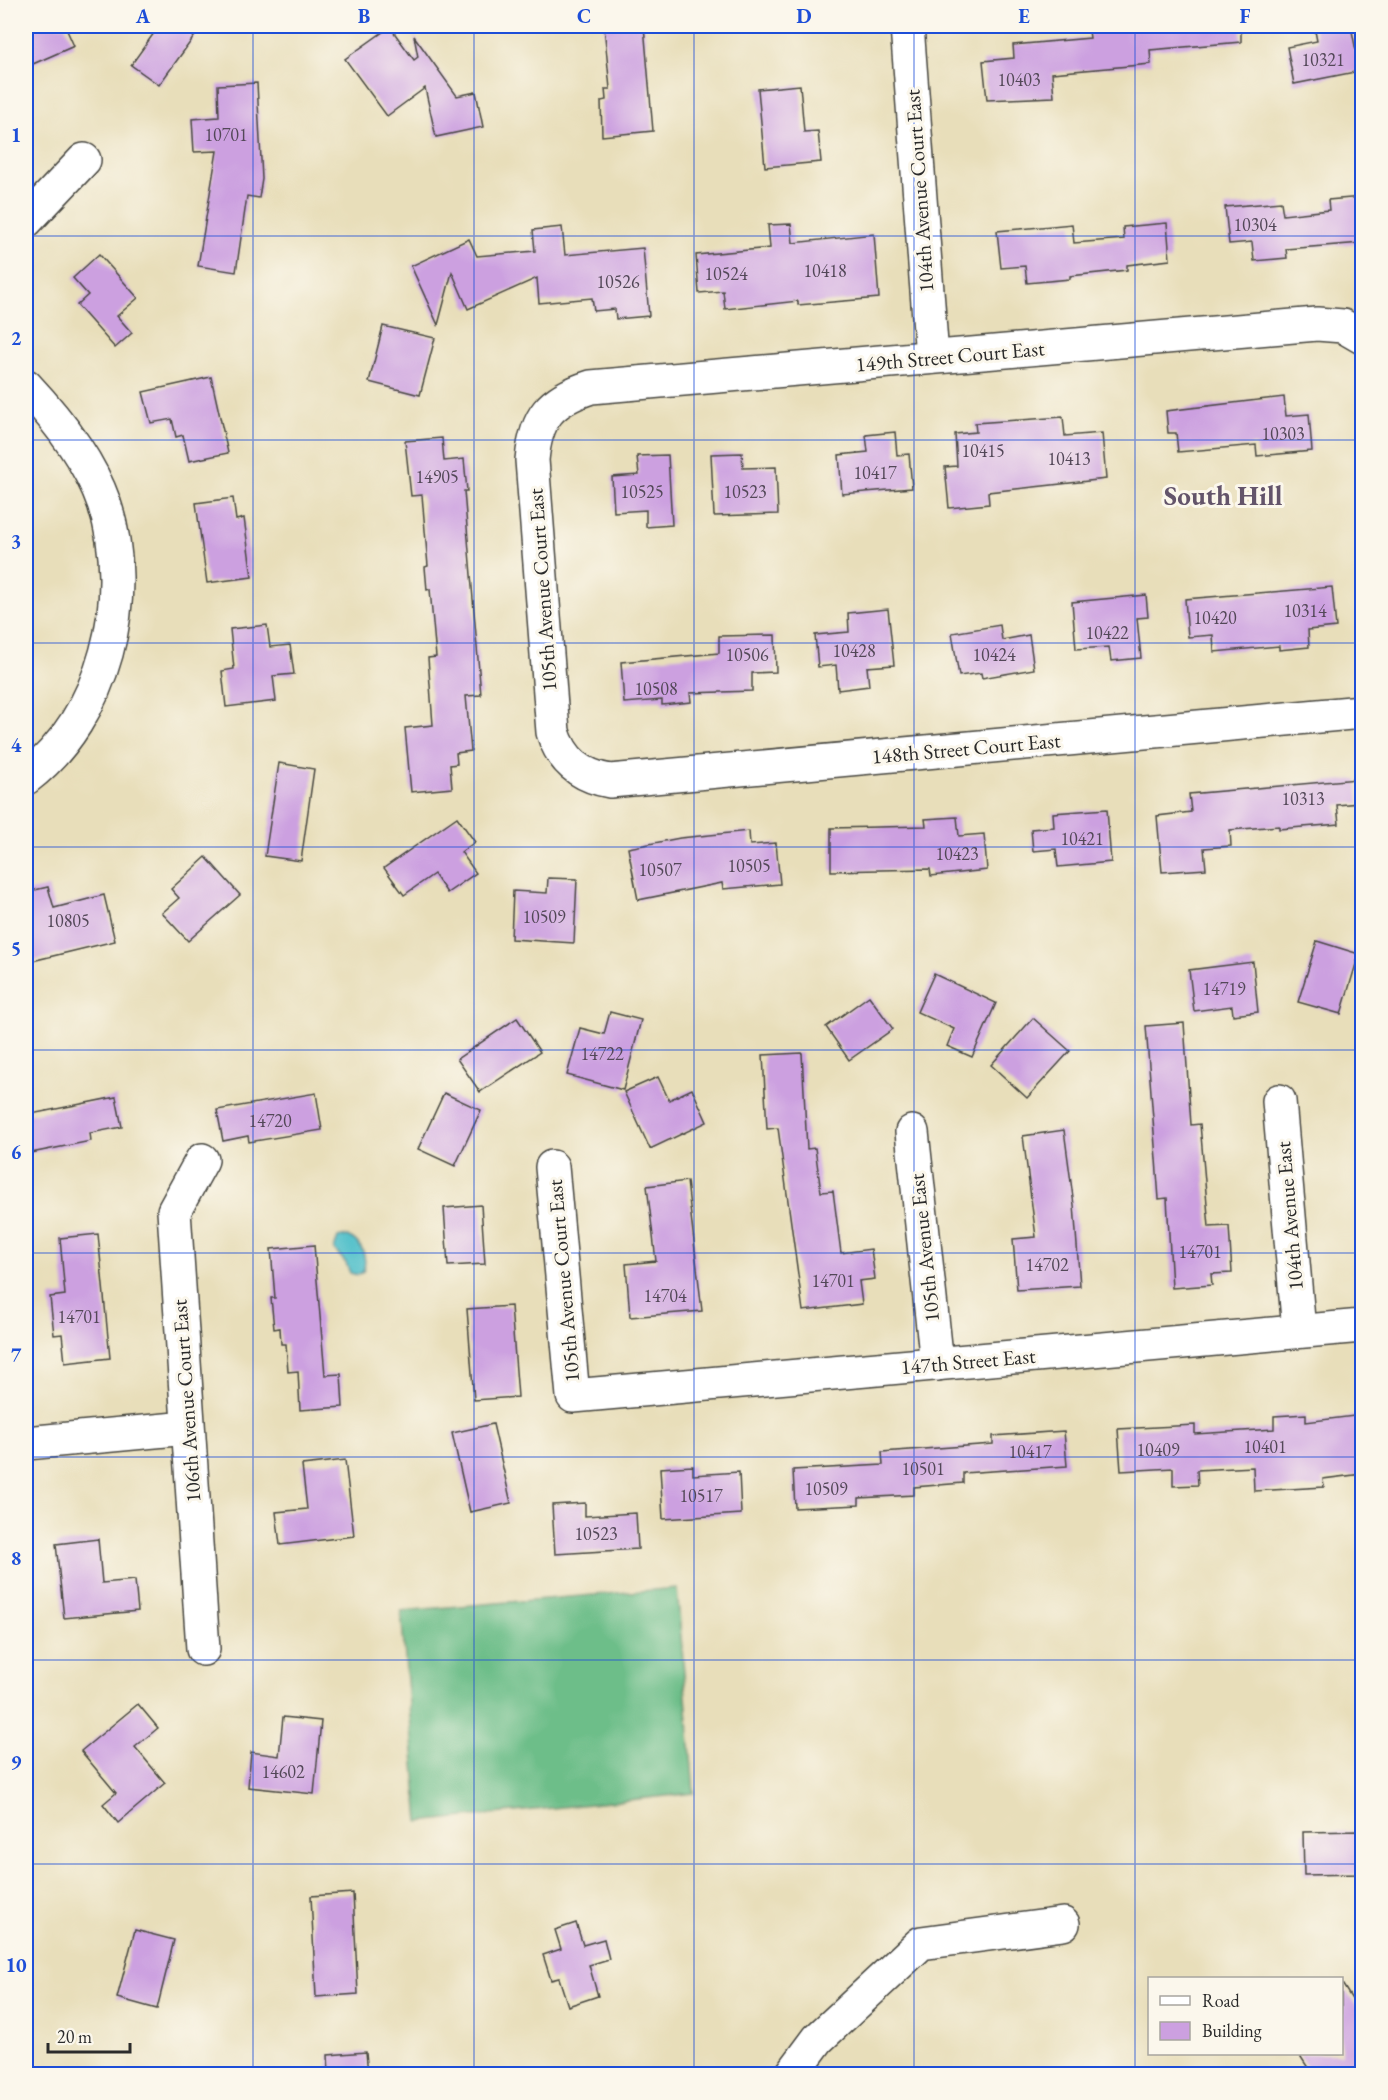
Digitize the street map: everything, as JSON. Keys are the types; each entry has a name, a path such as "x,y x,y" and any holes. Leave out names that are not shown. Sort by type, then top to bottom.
{"street":[{"name":"104th Avenue Court East","path":"906,26 932,357"},
{"path":"26,221 84,160"},
{"name":"149th Street Court East","path":"548,412 569,394 591,387 1317,324 1333,324 1360,335"},
{"path":"26,386 52,414 103,502 111,532 116,569 115,609 97,681 54,752 26,778"},
{"name":"105th Avenue Court East","path":"548,412 534,437 532,460 553,732 558,746 574,766"},
{"name":"148th Street Court East","path":"574,766 596,778 610,780 1362,711"},
{"name":"104th Avenue East","path":"1279,1101 1299,1331"},
{"name":"105th Avenue East","path":"912,1132 936,1364"},
{"name":"106th Avenue Court East","path":"202,1160 174,1211 202,1649"},
{"name":"105th Avenue Court East","path":"552,1167 573,1396"},
{"name":"147th Street East","path":"573,1396 1362,1326"},
{"path":"26,1443 187,1428"},
{"path":"792,2074 818,2039 921,1943 1063,1924"}],"green space":[{"path":"677,1588 694,1793 419,1822 401,1611"}],"water":[{"path":"347,1236 357,1242 364,1256 363,1272 357,1275 350,1273 346,1263 334,1249 338,1238"}],"building":[{"path":"26,26 65,26 74,46 26,67"},
{"path":"159,26 202,26 159,85 131,65"},
{"path":"604,26 644,26 653,131 602,136 601,101 606,100 605,89 610,89"},
{"path":"1114,26 1241,26 1241,42 1150,50 1151,64 1052,73 1054,97 987,100 983,61 1014,58 1013,45 1090,38 1089,31 1114,28"},
{"path":"1314,26 1351,26 1360,71 1294,84 1287,47 1317,41"},
{"path":"390,27 414,60 418,57 414,36 457,96 476,92 483,127 436,137 425,88 387,116 345,59"},
{"path":"257,83 262,179 259,198 247,196 236,272 198,266 217,151 194,152 192,119 219,117 218,85"},
{"path":"800,85 804,132 818,131 821,162 765,167 758,89"},
{"path":"1362,197 1362,243 1286,249 1287,258 1254,261 1252,242 1229,244 1225,207 1281,202 1283,215 1329,210 1328,200"},
{"path":"1167,223 1170,260 1127,265 1127,270 1027,283 1025,266 1001,268 997,231 1072,224 1074,243 1124,239 1123,227"},
{"path":"791,224 793,243 874,234 879,298 798,305 798,301 725,309 723,291 699,293 696,255 770,248 768,225"},
{"path":"562,227 565,255 643,248 649,316 616,319 615,309 594,311 592,298 539,303 537,278 468,309 452,272 438,325 411,266 469,239 477,256 535,251 533,230"},
{"path":"99,254 138,298 117,316 132,333 115,348 77,305 88,295 73,278"},
{"path":"383,326 435,338 420,395 369,382"},
{"path":"211,377 228,453 189,461 183,435 176,437 172,419 151,423 143,392"},
{"path":"1284,397 1286,416 1309,414 1312,451 1257,456 1256,445 1178,452 1176,433 1168,433 1166,411"},
{"path":"1063,417 1065,436 1102,433 1106,479 988,492 989,504 949,508 945,467 957,466 955,434 976,432 975,423"},
{"path":"895,432 897,455 909,454 912,488 842,494 839,455 868,452 866,435"},
{"path":"442,438 444,461 464,459 467,491 464,491 481,695 466,696 471,751 456,753 457,764 450,765 452,788 411,792 405,728 433,725 428,658 436,657 430,589 427,590 425,567 428,566 422,495 411,496 405,441"},
{"path":"742,453 743,468 776,467 778,514 714,516 711,454"},
{"path":"668,455 672,525 646,527 646,510 614,512 612,477 639,475 637,456"},
{"path":"233,498 236,520 244,518 252,577 207,583 196,503"},
{"path":"1332,587 1336,627 1308,630 1309,647 1279,650 1279,646 1214,652 1213,635 1188,637 1185,599"},
{"path":"1146,595 1148,617 1137,618 1141,658 1111,661 1109,647 1076,649 1072,602"},
{"path":"888,609 894,665 867,667 869,686 838,690 836,665 818,667 815,635 849,632 848,613"},
{"path":"267,625 270,647 290,645 294,674 273,676 276,701 226,707 222,671 234,669 230,629"},
{"path":"1000,625 1002,640 1029,635 1034,669 982,678 981,673 959,676 952,633"},
{"path":"775,635 776,672 752,673 752,691 690,693 691,702 662,705 662,700 624,703 621,662 719,653 719,636"},
{"path":"279,763 314,769 301,861 265,856"},
{"path":"1357,779 1359,803 1337,805 1339,824 1230,830 1231,846 1204,848 1206,869 1162,872 1157,816 1191,812 1189,794"},
{"path":"1107,809 1111,862 1058,867 1056,849 1033,851 1031,829 1054,827 1053,813"},
{"path":"457,817 475,842 461,852 476,873 447,893 434,874 404,895 384,868"},
{"path":"957,817 959,836 984,834 987,870 931,876 930,869 831,871 831,828 926,826 925,819"},
{"path":"749,831 750,845 776,843 780,884 723,889 722,883 638,900 628,848 680,838"},
{"path":"206,857 240,895 188,941 162,913 179,898 171,889"},
{"path":"548,878 577,879 574,943 511,939 513,891 547,893"},
{"path":"48,887 54,908 104,895 115,941 32,961 26,933 26,892"},
{"path":"1317,941 1359,954 1341,1014 1298,1002"},
{"path":"1253,962 1258,1012 1233,1015 1232,1006 1194,1011 1189,970"},
{"path":"934,974 996,1003 972,1057 947,1046 954,1029 917,1012"},
{"path":"869,996 893,1029 849,1060 826,1027"},
{"path":"610,1012 641,1020 623,1090 567,1075 580,1028 604,1034"},
{"path":"517,1018 540,1052 480,1092 457,1059"},
{"path":"1033,1018 1070,1051 1027,1098 991,1065"},
{"path":"1184,1023 1191,1125 1200,1124 1209,1227 1229,1226 1232,1273 1211,1274 1212,1285 1172,1288 1167,1198 1159,1199 1146,1026"},
{"path":"802,1053 807,1149 815,1148 821,1192 833,1191 841,1253 871,1249 875,1279 859,1281 862,1304 803,1311 778,1128 767,1129 763,1055"},
{"path":"658,1077 669,1100 692,1089 707,1122 650,1149 624,1092"},
{"path":"316,1093 322,1130 249,1142 248,1136 223,1141 217,1110"},
{"path":"444,1093 481,1110 455,1166 418,1149"},
{"path":"116,1097 122,1127 90,1133 91,1141 26,1154 26,1115"},
{"path":"1064,1130 1074,1205 1080,1286 1017,1290 1013,1239 1036,1237 1023,1136"},
{"path":"687,1181 702,1311 630,1317 626,1264 656,1261 647,1186"},
{"path":"481,1205 485,1264 448,1266 444,1208"},
{"path":"98,1234 110,1358 65,1363 62,1334 54,1335 50,1297 65,1295 60,1238"},
{"path":"314,1245 325,1375 341,1374 343,1407 300,1410 298,1371 288,1372 286,1344 281,1344 280,1328 274,1329 271,1298 275,1298 271,1249"},
{"path":"511,1306 518,1397 474,1400 467,1309"},
{"path":"1306,1414 1306,1422 1362,1415 1362,1474 1323,1479 1324,1487 1254,1491 1253,1467 1197,1470 1198,1485 1173,1486 1173,1468 1121,1471 1118,1429 1195,1425 1195,1434 1274,1429 1274,1416"},
{"path":"493,1424 511,1503 470,1512 452,1433"},
{"path":"1064,1431 1067,1466 963,1473 963,1483 914,1487 914,1495 859,1498 859,1505 795,1508 793,1470 883,1465 882,1452 993,1444 993,1436"},
{"path":"345,1460 354,1536 280,1545 276,1512 307,1509 302,1465"},
{"path":"693,1466 693,1475 739,1472 741,1514 663,1519 660,1468"},
{"path":"585,1503 585,1516 636,1513 638,1549 555,1554 552,1505"},
{"path":"98,1539 102,1583 135,1580 138,1611 64,1618 56,1544"},
{"path":"138,1704 158,1728 135,1747 165,1783 118,1823 103,1804 116,1793 81,1751"},
{"path":"283,1717 321,1721 314,1794 248,1787 251,1752 279,1756"},
{"path":"1362,1831 1362,1874 1304,1875 1303,1832"},
{"path":"353,1893 358,1994 316,1997 311,1896"},
{"path":"576,1923 583,1945 604,1939 609,1959 589,1965 598,1996 568,2006 559,1978 551,1980 543,1955 561,1949 555,1930"},
{"path":"135,1930 174,1940 157,2009 117,1998"},
{"path":"1343,1985 1362,2015 1362,2074 1312,2074 1300,2055 1343,2055"},
{"path":"366,2052 368,2074 329,2074 328,2055"}],"district":[{"name":"South Hill","path":"1223,495"}]}
